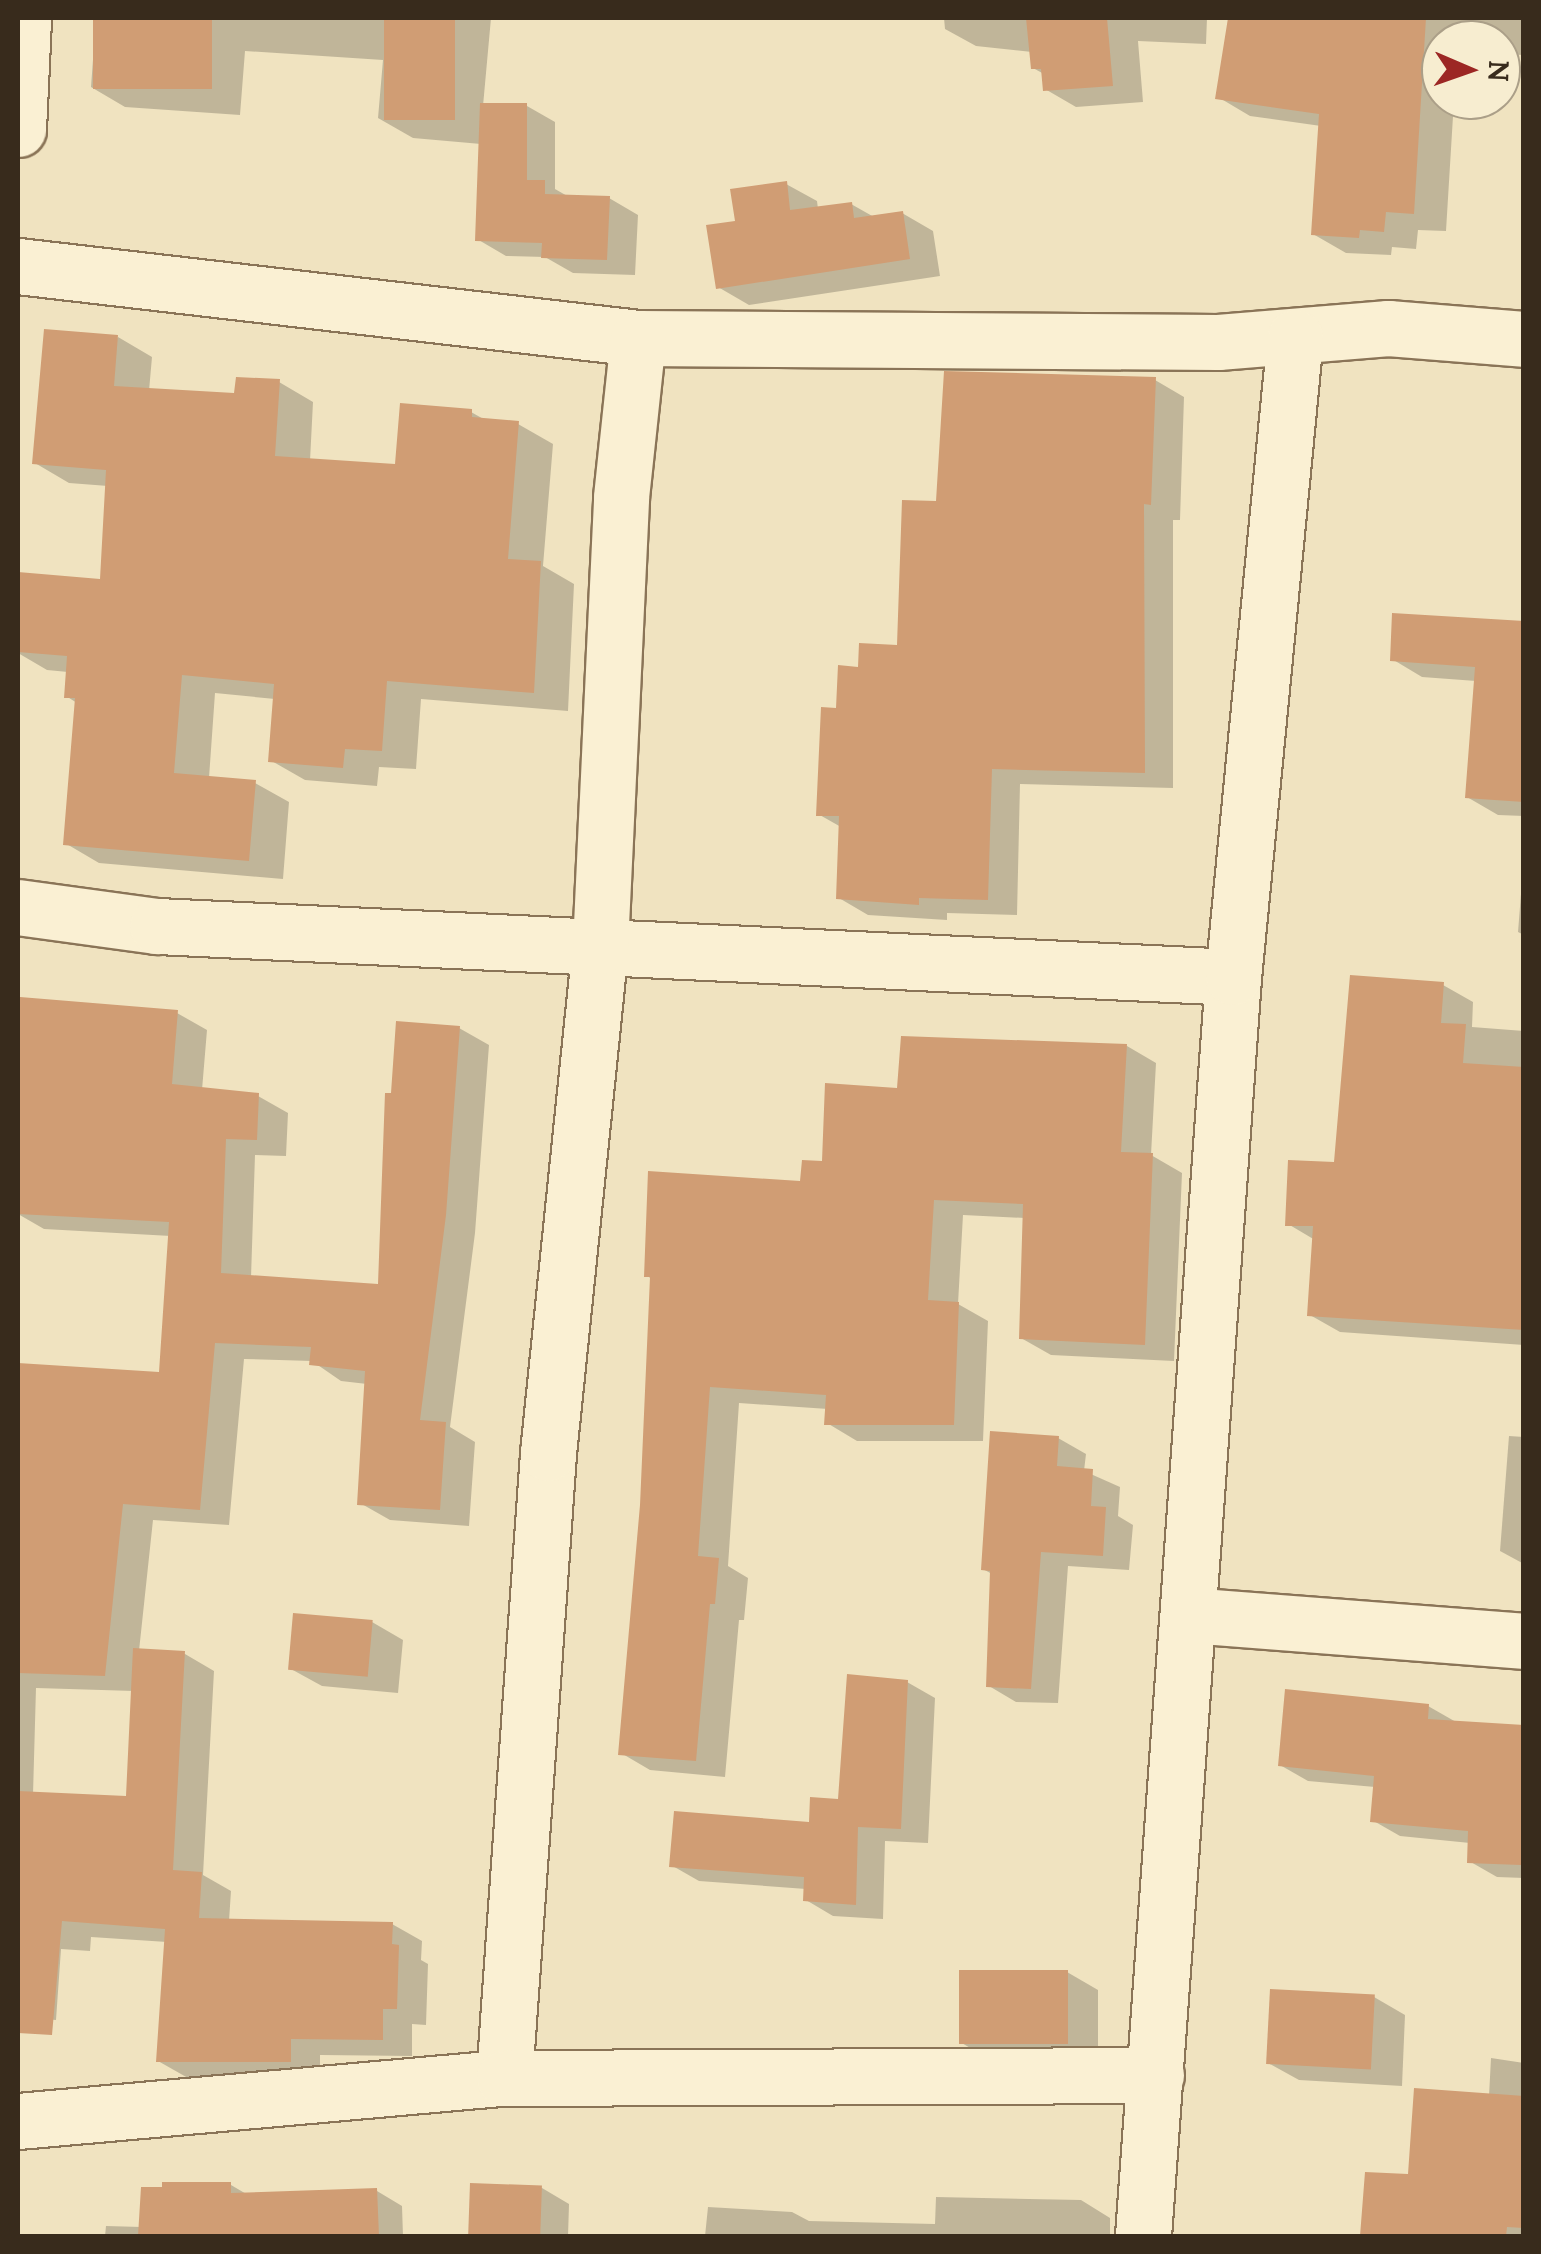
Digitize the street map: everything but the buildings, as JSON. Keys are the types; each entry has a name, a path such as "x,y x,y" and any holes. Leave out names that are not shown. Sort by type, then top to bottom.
{"street":[{"path":"18,129 23,18"},
{"path":"18,266 638,338 1218,342 1388,328 1524,339"},
{"path":"1143,2236 1233,976 1294,337"},
{"path":"504,2078 548,1453 600,946 621,497 638,338"},
{"path":"18,906 157,926 1233,976"},
{"path":"1188,1615 1524,1641"},
{"path":"18,2121 504,2078 1156,2075"}]}
